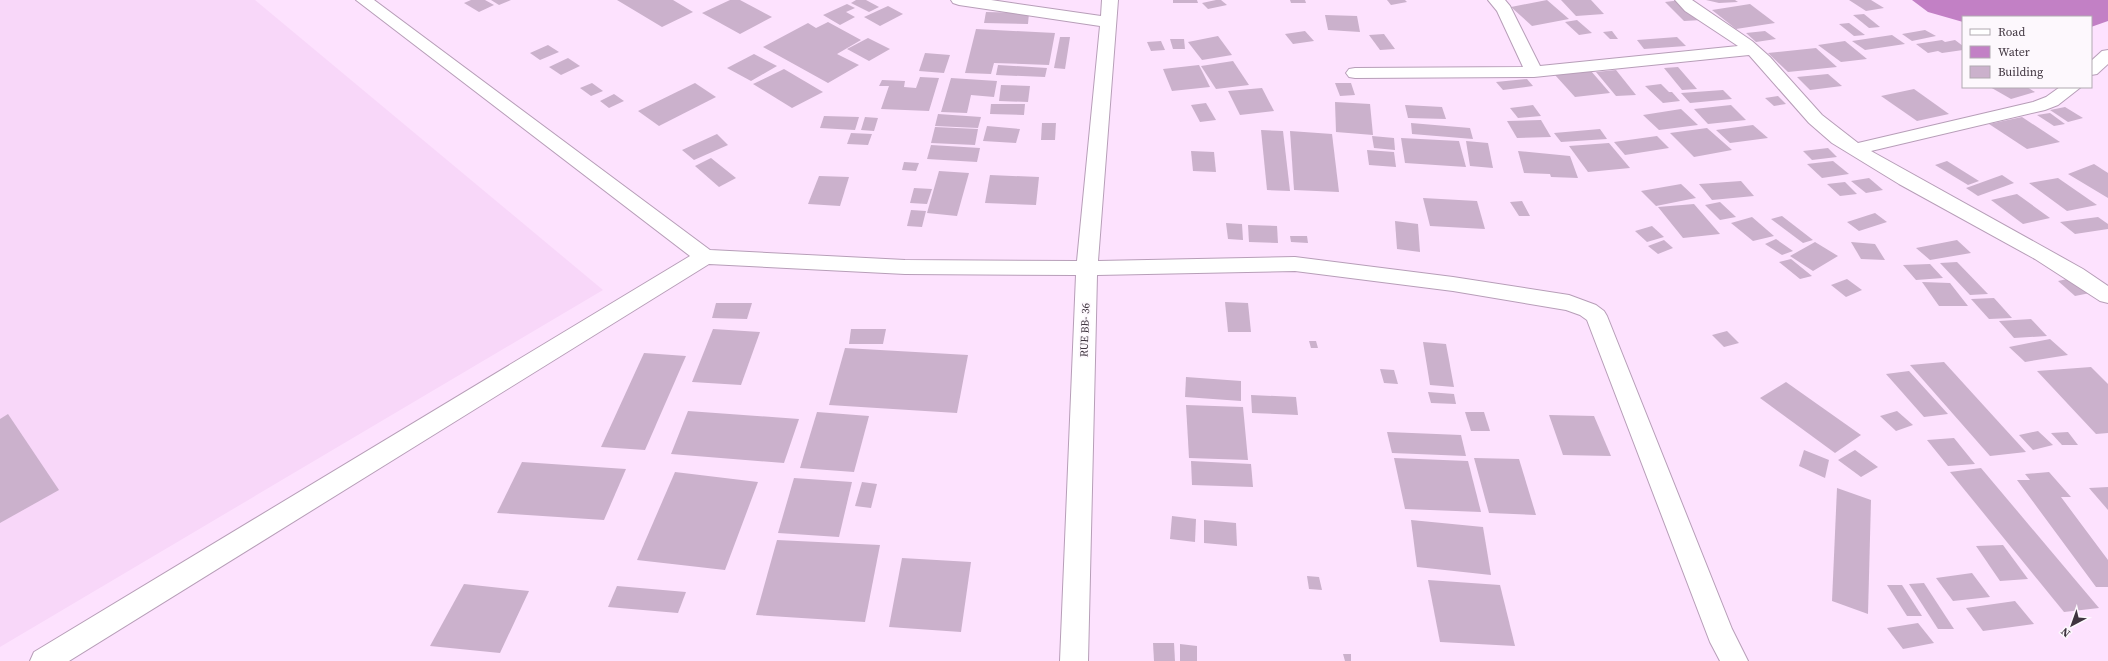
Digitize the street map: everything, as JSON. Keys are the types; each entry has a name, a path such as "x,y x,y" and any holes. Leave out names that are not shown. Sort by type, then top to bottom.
{"street":[{"path":"364,0 705,257 906,267 1087,268 1295,264 1453,284 1569,303 1588,310 1596,316 1720,633 1734,661"},
{"path":"959,0 1107,22"},
{"name":"RUE BB- 36","path":"1074,661 1087,268 1110,0"},
{"path":"1496,0 1504,9 1534,72"},
{"path":"1683,0 1691,8 1753,50 1817,121 1856,149 2073,270 2108,296"},
{"path":"1355,73 1534,72 1753,50"},
{"path":"2092,69 2108,55"},
{"path":"1856,149 2039,106 2052,101 2071,88"},
{"path":"44,661 705,257"}],"shaded area":[{"path":"0,0 255,0 603,290 0,647"}],"water":[{"path":"1912,0 2108,0 2108,21 2092,27 2092,16 1962,16 1962,22 1928,12"}],"building":[{"path":"471,0 485,0 494,5 479,12 464,3"},
{"path":"491,0 511,0 499,5"},
{"path":"617,0 673,0 693,12 662,27"},
{"path":"730,0 740,0 772,17 740,34 702,13"},
{"path":"856,0 866,0 879,7 869,12 851,3"},
{"path":"1173,0 1197,0 1198,3 1173,3"},
{"path":"1221,0 1227,5 1208,9 1202,3"},
{"path":"1290,0 1305,0 1306,3 1291,3"},
{"path":"1387,0 1405,0 1407,2 1391,5"},
{"path":"1547,0 1569,19 1532,26 1511,7"},
{"path":"1561,0 1591,0 1604,14 1576,16"},
{"path":"1681,0 1702,20 1684,21 1665,2"},
{"path":"1706,0 1735,0 1738,2 1719,3"},
{"path":"1849,0 1871,0 1884,8 1866,11"},
{"path":"847,4 855,8 846,12 855,17 840,25 823,15"},
{"path":"1750,4 1775,23 1736,29 1712,10"},
{"path":"888,6 903,14 880,26 864,17"},
{"path":"986,12 1029,13 1028,24 984,23"},
{"path":"1864,14 1880,27 1869,28 1853,15"},
{"path":"1325,15 1357,16 1360,32 1328,30"},
{"path":"1577,20 1592,33 1579,35 1565,22"},
{"path":"828,22 861,40 837,54 859,65 828,83 763,47 808,23 816,28"},
{"path":"1849,23 1865,35 1854,36 1839,24"},
{"path":"976,29 1055,33 1049,65 994,63 991,74 965,73"},
{"path":"1925,30 1936,36 1912,41 1902,34"},
{"path":"1305,31 1314,41 1293,44 1285,34"},
{"path":"1612,31 1618,39 1610,39 1603,32"},
{"path":"1765,31 1776,39 1756,42 1746,33"},
{"path":"1384,34 1395,49 1380,50 1369,35"},
{"path":"1892,35 1905,44 1865,50 1852,41"},
{"path":"1218,36 1232,55 1202,60 1188,42"},
{"path":"1060,37 1070,37 1065,69 1054,68"},
{"path":"1677,37 1686,46 1644,49 1637,40"},
{"path":"868,38 890,49 869,61 847,49"},
{"path":"1170,39 1184,39 1185,49 1173,49"},
{"path":"1942,40 1945,42 1955,40 1962,45 1962,50 1928,53 1916,44"},
{"path":"1161,41 1165,50 1151,51 1147,42"},
{"path":"1845,41 1867,59 1841,62 1818,45"},
{"path":"548,45 559,52 540,60 530,53"},
{"path":"1816,48 1837,67 1788,72 1768,53"},
{"path":"925,53 950,55 944,73 919,71"},
{"path":"754,54 777,66 751,81 727,68"},
{"path":"568,58 580,66 561,75 549,67"},
{"path":"1233,61 1249,85 1216,89 1201,66"},
{"path":"998,65 1047,68 1045,77 996,75"},
{"path":"1199,65 1210,87 1172,91 1163,69"},
{"path":"1678,67 1697,89 1682,90 1664,68"},
{"path":"784,69 823,92 792,108 753,84"},
{"path":"1616,70 1636,95 1616,96 1596,72"},
{"path":"1591,71 1610,93 1575,97 1555,75"},
{"path":"1828,74 1842,86 1810,90 1797,77"},
{"path":"920,77 939,78 929,111 881,109 889,86 879,86 882,80 905,81 904,87 916,88"},
{"path":"951,78 997,81 994,97 971,95 967,113 941,112"},
{"path":"1527,79 1533,86 1503,90 1496,82"},
{"path":"592,83 603,91 591,96 580,88"},
{"path":"695,83 716,97 659,126 638,111"},
{"path":"1335,83 1351,83 1355,95 1340,96"},
{"path":"1661,84 1669,92 1672,92 1680,101 1663,103 1645,86"},
{"path":"1001,85 1030,86 1028,102 999,101"},
{"path":"1262,88 1274,111 1240,115 1228,91"},
{"path":"1992,88 2029,88 2035,92 2011,99"},
{"path":"1914,89 1949,114 1917,121 1881,96"},
{"path":"1723,90 1732,99 1690,103 1681,93"},
{"path":"614,94 624,101 609,108 600,101"},
{"path":"1778,96 1786,104 1774,106 1765,98"},
{"path":"1335,102 1370,104 1373,135 1336,132"},
{"path":"1206,103 1216,120 1200,122 1191,105"},
{"path":"991,104 1025,104 1024,115 990,114"},
{"path":"1405,105 1442,107 1446,119 1408,118"},
{"path":"1533,105 1541,116 1518,118 1510,108"},
{"path":"1731,105 1746,120 1708,124 1694,109"},
{"path":"2065,107 2083,118 2068,122 2050,110"},
{"path":"1681,109 1698,125 1659,130 1643,115"},
{"path":"2050,113 2065,124 2054,126 2037,115"},
{"path":"938,114 981,117 978,128 935,126"},
{"path":"824,116 859,117 855,130 820,128"},
{"path":"865,117 878,118 874,131 861,130"},
{"path":"2022,117 2060,142 2027,149 1989,124"},
{"path":"1541,120 1551,137 1517,138 1507,121"},
{"path":"1042,123 1056,123 1055,140 1041,140"},
{"path":"1411,123 1470,128 1473,139 1412,134"},
{"path":"1753,125 1768,138 1730,143 1716,130"},
{"path":"987,126 1020,129 1016,143 983,141"},
{"path":"935,127 978,129 975,145 931,143"},
{"path":"1707,128 1732,150 1694,157 1670,133"},
{"path":"1600,129 1607,139 1561,142 1554,133"},
{"path":"1261,130 1283,131 1290,191 1267,190"},
{"path":"1290,131 1332,134 1339,192 1294,190"},
{"path":"851,133 872,134 868,145 847,144"},
{"path":"717,134 728,145 694,160 682,150"},
{"path":"1372,136 1394,138 1395,150 1374,148"},
{"path":"1657,136 1669,148 1625,155 1614,142"},
{"path":"1401,138 1459,141 1466,167 1405,163"},
{"path":"1466,141 1488,143 1493,168 1470,166"},
{"path":"1609,143 1630,168 1588,172 1569,146"},
{"path":"931,145 980,148 977,162 927,159"},
{"path":"1828,148 1837,157 1812,160 1803,151"},
{"path":"1367,150 1394,152 1396,167 1369,165"},
{"path":"1191,151 1214,152 1216,172 1193,171"},
{"path":"1518,151 1570,156 1578,178 1551,177 1550,174 1524,173"},
{"path":"711,158 736,178 719,187 695,166"},
{"path":"1833,161 1849,174 1822,178 1807,164"},
{"path":"1947,161 1979,181 1968,185 1935,165"},
{"path":"904,162 919,163 916,171 902,170"},
{"path":"2094,164 2108,173 2108,198 2068,174"},
{"path":"939,171 969,173 957,216 927,213"},
{"path":"990,175 1039,177 1036,205 985,203"},
{"path":"2002,175 2014,183 1978,196 1966,188"},
{"path":"819,176 849,177 840,206 808,204"},
{"path":"1869,178 1883,190 1866,193 1851,181"},
{"path":"2058,178 2097,205 2067,211 2029,183"},
{"path":"1741,181 1754,196 1712,200 1699,184"},
{"path":"1845,182 1857,194 1840,196 1827,184"},
{"path":"1681,184 1696,198 1656,206 1641,191"},
{"path":"914,188 932,189 927,204 910,203"},
{"path":"2017,194 2050,218 2023,224 1991,200"},
{"path":"1423,198 1477,201 1485,229 1430,226"},
{"path":"1522,201 1530,216 1519,216 1510,202"},
{"path":"1720,202 1736,217 1720,220 1705,205"},
{"path":"1694,204 1720,234 1683,238 1658,207"},
{"path":"911,210 926,211 922,227 907,226"},
{"path":"1875,213 1887,222 1859,231 1847,222"},
{"path":"1782,216 1813,240 1803,243 1771,219"},
{"path":"1752,217 1774,236 1753,241 1731,223"},
{"path":"2098,217 2108,224 2108,229 2075,234 2060,222"},
{"path":"1395,221 1418,224 1420,252 1397,249"},
{"path":"1226,223 1242,224 1243,240 1228,239"},
{"path":"1248,225 1277,226 1278,243 1249,242"},
{"path":"1652,226 1664,237 1647,242 1635,231"},
{"path":"1290,236 1307,236 1308,243 1291,242"},
{"path":"1776,239 1793,251 1782,255 1765,244"},
{"path":"1664,240 1673,248 1658,254 1648,246"},
{"path":"1957,240 1971,253 1930,260 1916,248"},
{"path":"1815,242 1838,256 1813,271 1790,256"},
{"path":"1851,242 1875,244 1885,260 1861,259"},
{"path":"1791,259 1812,276 1800,279 1779,262"},
{"path":"1957,262 1988,294 1970,295 1940,263"},
{"path":"1930,264 1943,278 1916,280 1903,265"},
{"path":"2072,278 2090,293 2075,296 2058,281"},
{"path":"1847,279 1862,290 1846,297 1831,285"},
{"path":"1922,282 1950,283 1968,306 1939,306"},
{"path":"1994,298 2012,318 1989,319 1971,299"},
{"path":"1225,302 1248,303 1251,332 1228,332"},
{"path":"716,303 752,303 747,319 712,318"},
{"path":"2031,319 2047,336 2014,338 1999,321"},
{"path":"713,329 760,332 741,385 692,382"},
{"path":"851,329 886,329 883,344 849,344"},
{"path":"1727,331 1739,343 1724,347 1712,335"},
{"path":"2050,339 2068,355 2025,362 2009,347"},
{"path":"1309,341 1316,341 1318,348 1311,348"},
{"path":"1423,342 1446,344 1454,387 1430,385"},
{"path":"845,348 968,355 957,413 829,405"},
{"path":"644,353 686,356 645,450 601,447"},
{"path":"1944,362 2026,452 1990,456 1910,365"},
{"path":"2091,367 2108,384 2108,433 2096,434 2037,371"},
{"path":"1380,369 1394,370 1398,384 1384,383"},
{"path":"1909,371 1948,414 1924,417 1886,374"},
{"path":"1186,377 1241,381 1241,401 1185,397"},
{"path":"1786,382 1861,435 1835,453 1760,398"},
{"path":"1428,392 1454,394 1456,404 1431,403"},
{"path":"1251,395 1296,397 1298,415 1252,413"},
{"path":"1186,405 1243,407 1248,460 1189,458"},
{"path":"688,411 799,419 784,463 671,454"},
{"path":"1897,411 1913,425 1896,431 1880,416"},
{"path":"817,412 869,416 854,472 800,468"},
{"path":"1465,412 1484,412 1490,431 1471,431"},
{"path":"8,414 59,490 0,523 0,419"},
{"path":"1549,415 1594,416 1611,456 1563,455"},
{"path":"2038,431 2053,445 2033,450 2019,435"},
{"path":"1387,432 1461,435 1466,456 1392,453"},
{"path":"2068,432 2078,445 2062,445 2051,433"},
{"path":"1954,438 1975,464 1948,466 1927,440"},
{"path":"1804,450 1829,460 1825,478 1799,466"},
{"path":"1855,450 1878,467 1861,477 1838,460"},
{"path":"1394,458 1468,461 1481,512 1405,509"},
{"path":"1474,458 1519,459 1536,515 1489,513"},
{"path":"1191,461 1251,464 1253,487 1192,485"},
{"path":"522,462 626,469 604,520 497,513"},
{"path":"1981,468 2099,608 2064,612 1950,472"},
{"path":"675,472 758,482 725,570 637,560"},
{"path":"2049,472 2071,497 2061,497 2108,560 2108,587 2096,587 2017,480 2030,480 2025,474"},
{"path":"794,478 852,482 839,537 778,533"},
{"path":"862,482 877,484 871,508 855,506"},
{"path":"2108,487 2108,510 2089,488"},
{"path":"1837,488 1871,500 1868,614 1832,601"},
{"path":"1172,516 1196,519 1195,542 1170,539"},
{"path":"1204,520 1236,523 1237,546 1204,543"},
{"path":"1411,520 1483,527 1491,575 1417,567"},
{"path":"777,540 880,545 865,622 756,615"},
{"path":"2003,545 2028,579 2000,581 1976,546"},
{"path":"902,558 971,562 961,632 889,627"},
{"path":"1972,573 1990,597 1953,601 1936,578"},
{"path":"1307,576 1319,577 1322,590 1309,589"},
{"path":"1428,580 1500,585 1515,646 1440,642"},
{"path":"1924,583 1954,629 1938,629 1909,584"},
{"path":"464,584 529,591 500,653 430,646"},
{"path":"1887,585 1902,585 1922,616 1907,616"},
{"path":"617,586 686,592 678,613 608,607"},
{"path":"2015,601 2034,624 1983,631 1966,608"},
{"path":"1918,623 1934,643 1903,649 1887,628"},
{"path":"1153,643 1174,643 1175,661 1154,661"},
{"path":"1180,644 1197,646 1197,661 1180,661"},
{"path":"1343,654 1351,654 1351,661 1345,661"}]}
